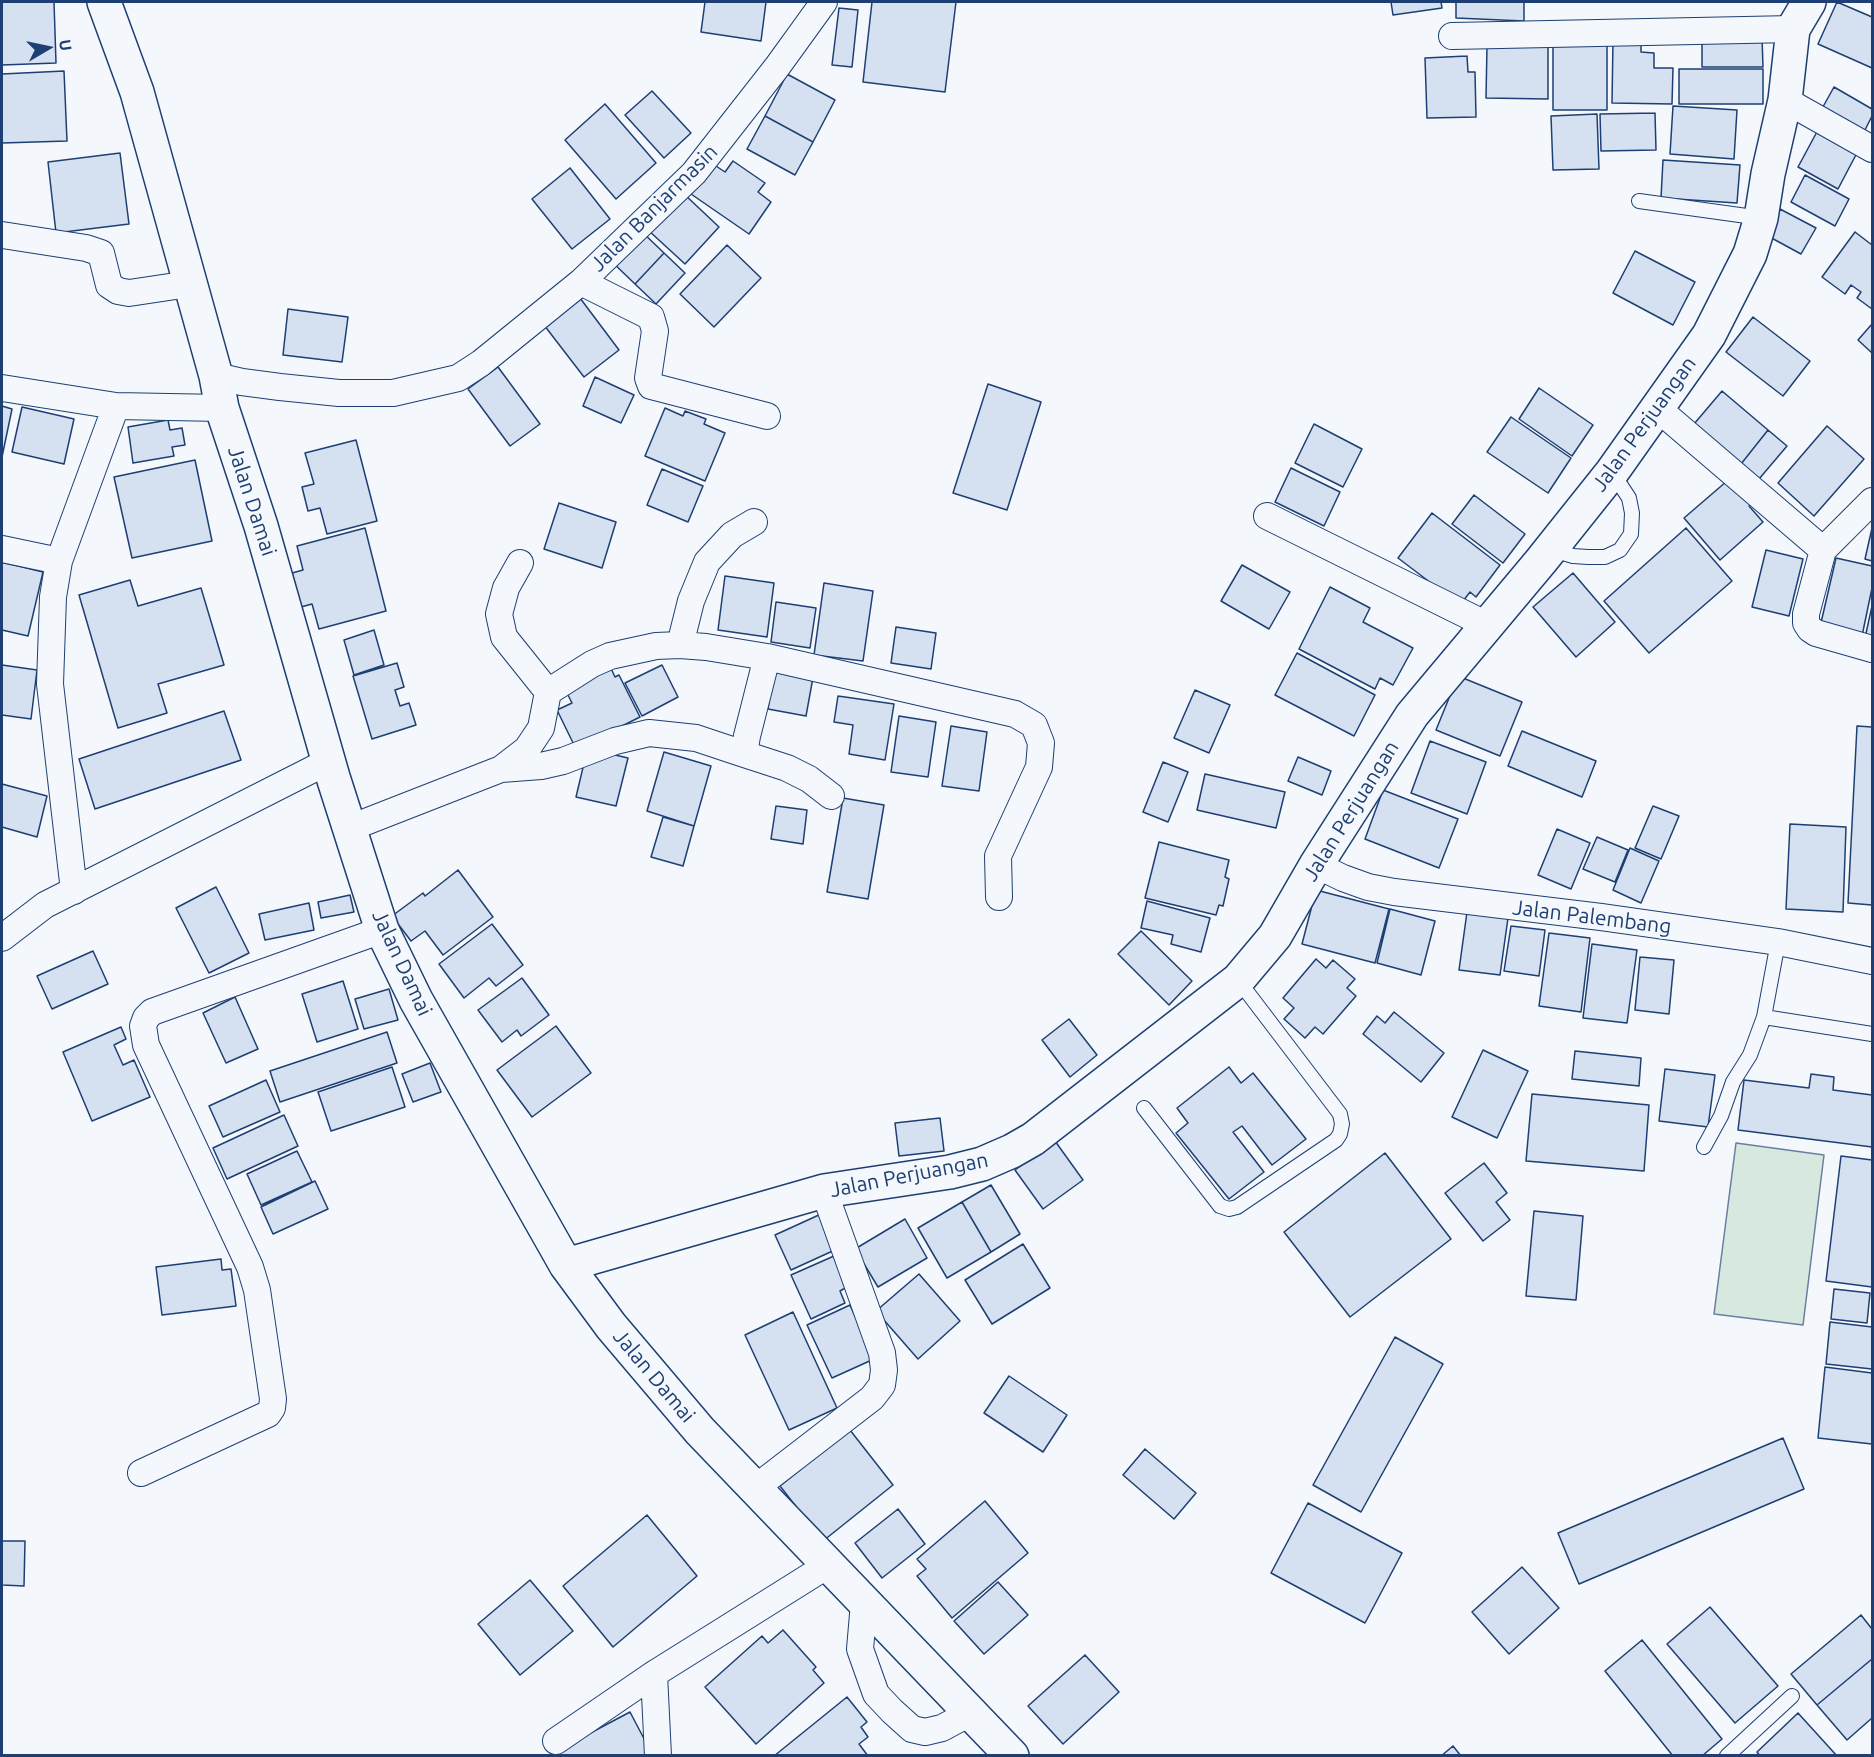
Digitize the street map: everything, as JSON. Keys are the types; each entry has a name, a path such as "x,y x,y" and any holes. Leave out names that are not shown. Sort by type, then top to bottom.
{"street":[{"name":"Jalan Damai","path":"104,2 137,92 216,376 222,408 261,526 338,793 382,930 416,1000 566,1265 647,1371 754,1489 1012,1755"},
{"name":"Jalan Banjarmasin","path":"216,376 242,382 339,393 393,393 458,378 481,363 581,282 694,174 824,2"},
{"path":"1452,36 1801,15"},
{"name":"Jalan Perjuangan","path":"566,1265 824,1191 950,1172 982,1164 1033,1139 1238,980 1275,936 1316,864 1412,715 1612,472 1709,335 1750,254 1761,218 1801,15"},
{"path":"1785,100 1872,149"},
{"path":"2,235 86,248 101,253 109,285 118,291 129,293 189,284"},
{"path":"581,282 651,317 655,332 648,378 651,386 767,416"},
{"path":"2,388 116,406 222,408"},
{"path":"74,891 50,684 53,597 59,561 116,406"},
{"path":"1657,408 1823,550"},
{"path":"1872,501 1823,550 1806,614 1806,623 1816,633 1872,649"},
{"path":"1267,516 1487,625"},
{"path":"680,645 691,602 707,562 732,535 754,522"},
{"path":"2,549 59,561"},
{"path":"520,563 506,588 500,614 504,637 548,692"},
{"path":"501,769 527,749 541,728 548,692 592,664 610,656 648,647 680,645 706,647 767,657 1015,714 1035,725 1041,743 1039,767 998,856 999,897"},
{"path":"744,754 767,657"},
{"path":"2,938 45,905 74,891 338,793 501,769 542,766 563,761 615,741 649,733 696,738 787,768 809,779 831,796"},
{"name":"Jalan Palembang","path":"1316,864 1343,878 1368,887 1394,892 1601,917 1778,942 1872,961"},
{"path":"141,1473 268,1414 272,1408 273,1399 257,1290 250,1267 146,1045 143,1026 146,1018 152,1012 382,930"},
{"path":"754,1489 872,1398 882,1385 884,1370 882,1353 824,1191"},
{"path":"556,1741 654,1674 828,1565"},
{"path":"864,1603 861,1649 876,1694 892,1711 912,1729 925,1732 942,1728 970,1713"},
{"path":"654,1674 658,1755"}],"lane":[{"path":"1639,201 1761,218"},
{"path":"1550,549 1573,556 1588,557 1605,557 1620,550 1631,534 1632,513 1629,498 1612,472"},
{"path":"1704,1147 1721,1116 1733,1082 1750,1054 1764,1017 1778,942"},
{"path":"1144,1108 1220,1206 1229,1209 1237,1207 1336,1140 1342,1124 1340,1114 1238,980"},
{"path":"1764,1017 1872,1034"},
{"path":"1727,1755 1792,1696"}],"shaded area":[{"path":"1736,1143 1824,1155 1803,1325 1714,1314"}],"building":[{"path":"2,2 54,2 56,63 2,65"},
{"path":"705,2 766,2 761,41 701,32"},
{"path":"872,2 956,2 945,92 863,82"},
{"path":"1391,2 1441,2 1442,8 1393,15"},
{"path":"1456,2 1524,2 1524,21 1456,18"},
{"path":"1837,2 1872,17 1872,68 1818,44"},
{"path":"839,8 858,10 852,67 832,65"},
{"path":"1702,37 1762,37 1763,67 1702,67"},
{"path":"1613,40 1641,40 1641,52 1654,53 1654,68 1673,68 1672,104 1612,103"},
{"path":"1607,43 1607,110 1553,110 1553,44"},
{"path":"1487,46 1548,47 1548,99 1486,98"},
{"path":"1467,56 1468,72 1475,72 1476,117 1427,118 1425,58"},
{"path":"1679,69 1763,69 1763,104 1679,104"},
{"path":"64,71 67,141 2,143 2,74"},
{"path":"787,74 835,100 813,142 765,116"},
{"path":"1834,87 1872,109 1872,116 1861,138 1819,114"},
{"path":"652,91 691,133 664,158 625,115"},
{"path":"605,104 656,163 616,199 565,140"},
{"path":"1673,106 1737,110 1734,159 1670,154"},
{"path":"1655,113 1656,150 1601,151 1600,114"},
{"path":"1597,114 1599,169 1553,170 1551,116"},
{"path":"765,116 813,142 795,175 747,149"},
{"path":"1819,128 1859,149 1838,189 1798,167"},
{"path":"120,153 129,224 56,233 48,162"},
{"path":"1663,160 1740,165 1737,203 1661,198"},
{"path":"733,161 765,183 758,192 771,202 749,234 691,194 713,164 725,172"},
{"path":"570,168 610,219 572,249 532,199"},
{"path":"1805,175 1849,199 1835,226 1791,202"},
{"path":"683,193 719,227 685,264 648,230"},
{"path":"1780,209 1816,228 1801,254 1766,235"},
{"path":"638,228 664,253 635,284 609,259"},
{"path":"1855,232 1872,245 1872,309 1857,298 1861,292 1851,285 1845,294 1822,277"},
{"path":"727,245 761,278 714,327 680,294"},
{"path":"1635,251 1695,282 1673,325 1613,293"},
{"path":"664,253 685,273 656,304 635,284"},
{"path":"580,298 619,350 584,377 544,325"},
{"path":"288,309 348,317 342,362 283,355"},
{"path":"1753,317 1810,361 1783,396 1726,352"},
{"path":"1872,324 1872,353 1858,340"},
{"path":"498,367 540,424 510,446 468,389"},
{"path":"595,377 634,395 621,423 583,406"},
{"path":"988,384 1041,402 1007,510 953,493"},
{"path":"1539,388 1593,425 1572,456 1519,419"},
{"path":"1722,391 1768,430 1741,464 1694,424"},
{"path":"2,406 12,409 2,457"},
{"path":"22,407 74,419 64,464 12,452"},
{"path":"665,408 683,416 685,411 706,419 704,424 725,433 705,481 645,456"},
{"path":"1511,417 1571,458 1548,493 1487,452"},
{"path":"168,420 170,430 182,428 185,445 172,447 174,456 133,463 128,427"},
{"path":"1314,424 1362,449 1343,487 1295,463"},
{"path":"1827,426 1864,459 1814,516 1778,483"},
{"path":"1768,430 1787,446 1759,479 1741,464"},
{"path":"356,440 377,521 327,534 320,508 308,511 302,487 314,484 305,453"},
{"path":"195,460 212,541 132,558 114,477"},
{"path":"1291,468 1340,492 1324,526 1275,502"},
{"path":"662,469 703,486 688,522 647,505"},
{"path":"1734,475 1756,501 1749,506 1763,522 1720,560 1684,518"},
{"path":"1474,495 1525,534 1503,563 1452,524"},
{"path":"559,503 616,522 602,568 544,549"},
{"path":"1432,513 1500,565 1476,597 1470,592 1460,605 1398,558"},
{"path":"365,528 386,611 319,629 312,604 301,607 292,573 303,570 297,546"},
{"path":"1686,528 1732,581 1649,653 1604,601"},
{"path":"1872,528 1872,561 1865,559"},
{"path":"1766,550 1803,559 1789,616 1752,607"},
{"path":"1836,558 1872,566 1872,588 1862,636 1820,627"},
{"path":"2,562 43,572 28,636 2,630"},
{"path":"1242,565 1290,592 1269,629 1221,601"},
{"path":"1573,573 1615,622 1576,657 1533,607"},
{"path":"725,576 774,583 767,637 718,630"},
{"path":"130,580 138,606 201,588 224,665 158,684 167,713 118,728 79,595"},
{"path":"824,583 873,591 863,661 814,655"},
{"path":"1330,587 1370,608 1363,622 1413,648 1393,685 1380,678 1375,689 1299,649"},
{"path":"776,602 816,608 810,648 771,642"},
{"path":"1872,606 1872,639 1865,638"},
{"path":"896,627 936,633 931,669 891,663"},
{"path":"374,630 384,665 354,675 344,640"},
{"path":"1297,653 1375,695 1354,736 1275,695"},
{"path":"397,663 404,687 395,690 400,706 409,703 416,725 372,739 353,676"},
{"path":"2,665 37,670 31,719 2,715"},
{"path":"662,665 678,697 642,716 625,683"},
{"path":"775,665 814,672 806,716 768,709"},
{"path":"610,666 615,677 619,675 640,717 576,749 557,710 572,703 565,689"},
{"path":"1458,676 1522,702 1500,756 1436,730"},
{"path":"1195,690 1230,705 1209,753 1174,738"},
{"path":"838,696 894,704 885,760 849,754 853,725 834,722"},
{"path":"224,711 241,760 95,809 79,759"},
{"path":"899,716 936,722 928,777 891,772"},
{"path":"951,726 987,732 979,791 942,786"},
{"path":"1857,726 1872,727 1872,905 1848,903"},
{"path":"1522,731 1596,761 1582,797 1508,766"},
{"path":"1430,741 1486,762 1467,814 1411,793"},
{"path":"598,751 628,758 616,806 576,797 585,759"},
{"path":"664,752 711,766 694,826 647,811"},
{"path":"1298,757 1331,771 1322,795 1288,781"},
{"path":"1163,762 1188,772 1168,822 1143,812"},
{"path":"1205,774 1285,792 1276,828 1197,810"},
{"path":"2,784 47,796 37,837 2,827"},
{"path":"1383,790 1458,819 1439,868 1365,839"},
{"path":"843,798 884,805 868,899 827,892"},
{"path":"776,806 807,810 803,844 771,839"},
{"path":"1653,806 1679,816 1661,859 1635,848"},
{"path":"663,817 694,826 683,866 651,857"},
{"path":"1790,824 1846,827 1843,912 1786,909"},
{"path":"1557,829 1590,843 1571,889 1538,875"},
{"path":"1597,837 1628,850 1615,882 1583,869"},
{"path":"1159,842 1229,860 1225,877 1229,879 1223,906 1219,905 1216,915 1145,898"},
{"path":"1630,848 1659,861 1641,903 1613,890"},
{"path":"458,870 493,917 443,955 425,931 411,941 392,916 423,893 425,896"},
{"path":"216,887 249,953 209,973 176,908"},
{"path":"1316,890 1389,909 1375,963 1302,944"},
{"path":"350,895 354,912 321,918 318,902"},
{"path":"1147,901 1210,918 1201,952 1171,944 1173,935 1141,928"},
{"path":"309,903 314,930 265,940 259,914"},
{"path":"1390,909 1435,921 1421,975 1377,963"},
{"path":"1467,912 1508,918 1500,975 1459,970"},
{"path":"492,924 523,965 496,986 489,978 464,998 439,964"},
{"path":"1511,926 1545,930 1539,976 1504,971"},
{"path":"1141,931 1192,981 1169,1005 1118,954"},
{"path":"1549,933 1590,938 1581,1012 1539,1006"},
{"path":"1592,944 1637,950 1627,1023 1583,1018"},
{"path":"93,951 108,984 52,1009 37,976"},
{"path":"1640,957 1674,960 1669,1014 1635,1010"},
{"path":"1316,959 1326,968 1333,960 1355,979 1347,988 1356,996 1323,1034 1315,1027 1305,1038 1284,1019 1294,1008 1283,998"},
{"path":"522,978 549,1015 521,1036 517,1030 502,1042 478,1010"},
{"path":"343,981 358,1029 317,1042 302,994"},
{"path":"389,989 398,1020 364,1029 355,999"},
{"path":"235,997 258,1049 226,1063 203,1013"},
{"path":"1394,1012 1444,1053 1421,1082 1363,1034 1377,1016 1385,1023"},
{"path":"1069,1019 1097,1055 1070,1077 1042,1040"},
{"path":"556,1026 591,1073 532,1117 497,1070"},
{"path":"121,1027 126,1039 114,1045 123,1065 134,1060 150,1097 92,1121 63,1052"},
{"path":"387,1032 397,1063 280,1102 270,1071"},
{"path":"1483,1050 1528,1071 1497,1138 1452,1117"},
{"path":"1575,1051 1641,1058 1639,1086 1572,1079"},
{"path":"430,1063 441,1092 413,1102 402,1074"},
{"path":"392,1067 405,1107 331,1131 318,1092"},
{"path":"1229,1067 1241,1083 1253,1073 1306,1139 1272,1165 1242,1126 1233,1132 1264,1172 1229,1199 1176,1133 1188,1123 1177,1108"},
{"path":"1665,1069 1715,1075 1708,1127 1659,1121"},
{"path":"1811,1074 1834,1077 1833,1090 1872,1095 1872,1147 1738,1130 1744,1080 1809,1088"},
{"path":"266,1080 280,1112 223,1137 209,1106"},
{"path":"1532,1094 1649,1105 1644,1171 1526,1161"},
{"path":"284,1115 298,1146 227,1179 213,1148"},
{"path":"940,1118 944,1151 899,1156 895,1123"},
{"path":"1055,1141 1083,1180 1043,1209 1015,1170"},
{"path":"297,1151 312,1182 261,1205 247,1174"},
{"path":"1385,1153 1451,1239 1350,1317 1284,1232"},
{"path":"1841,1156 1872,1160 1872,1287 1826,1281"},
{"path":"1484,1163 1507,1193 1496,1202 1510,1220 1483,1241 1445,1193"},
{"path":"315,1181 328,1209 273,1234 261,1207"},
{"path":"991,1185 1020,1234 991,1252 962,1202"},
{"path":"962,1202 991,1252 947,1278 918,1228"},
{"path":"1534,1211 1583,1216 1576,1300 1526,1296"},
{"path":"821,1214 837,1249 791,1270 775,1235"},
{"path":"905,1219 927,1258 878,1287 855,1249"},
{"path":"1023,1244 1050,1288 992,1324 965,1280"},
{"path":"834,1256 847,1287 840,1291 845,1303 811,1319 791,1275"},
{"path":"221,1259 222,1270 231,1269 236,1306 162,1315 156,1267"},
{"path":"919,1274 960,1321 918,1359 876,1311"},
{"path":"1834,1289 1870,1293 1867,1323 1831,1319"},
{"path":"850,1305 874,1359 832,1378 807,1325"},
{"path":"793,1312 837,1408 789,1430 745,1335"},
{"path":"1830,1322 1872,1327 1872,1369 1826,1364"},
{"path":"1395,1337 1443,1364 1361,1512 1313,1485"},
{"path":"1825,1367 1872,1373 1872,1444 1818,1438"},
{"path":"1009,1376 1067,1415 1043,1452 984,1413"},
{"path":"850,1430 893,1485 823,1541 780,1486"},
{"path":"1783,1438 1804,1489 1579,1584 1558,1533"},
{"path":"1145,1449 1196,1493 1174,1519 1123,1475"},
{"path":"985,1501 1028,1553 952,1618 917,1576 926,1569 917,1559"},
{"path":"1308,1503 1402,1553 1365,1623 1271,1573"},
{"path":"898,1509 925,1544 882,1578 855,1543"},
{"path":"647,1515 697,1576 613,1647 563,1586"},
{"path":"2,1541 25,1541 24,1586 2,1585"},
{"path":"1522,1567 1559,1608 1509,1654 1472,1612"},
{"path":"530,1580 573,1631 520,1675 478,1624"},
{"path":"998,1582 1028,1615 984,1654 954,1621"},
{"path":"1710,1607 1778,1686 1735,1723 1667,1644"},
{"path":"1861,1615 1872,1629 1872,1659 1817,1705 1791,1674"},
{"path":"783,1630 816,1667 813,1670 824,1683 756,1744 705,1687 762,1636 768,1643"},
{"path":"1642,1640 1722,1739 1702,1756 1673,1756 1605,1671"},
{"path":"1085,1655 1119,1692 1063,1744 1028,1706"},
{"path":"1872,1659 1872,1718 1847,1740 1817,1705"},
{"path":"847,1697 867,1722 861,1727 868,1737 859,1744 868,1756 774,1756"},
{"path":"630,1712 651,1752 643,1756 547,1756"},
{"path":"1798,1713 1837,1756 1760,1756 1757,1752"},
{"path":"1453,1746 1461,1756 1441,1756"}]}
